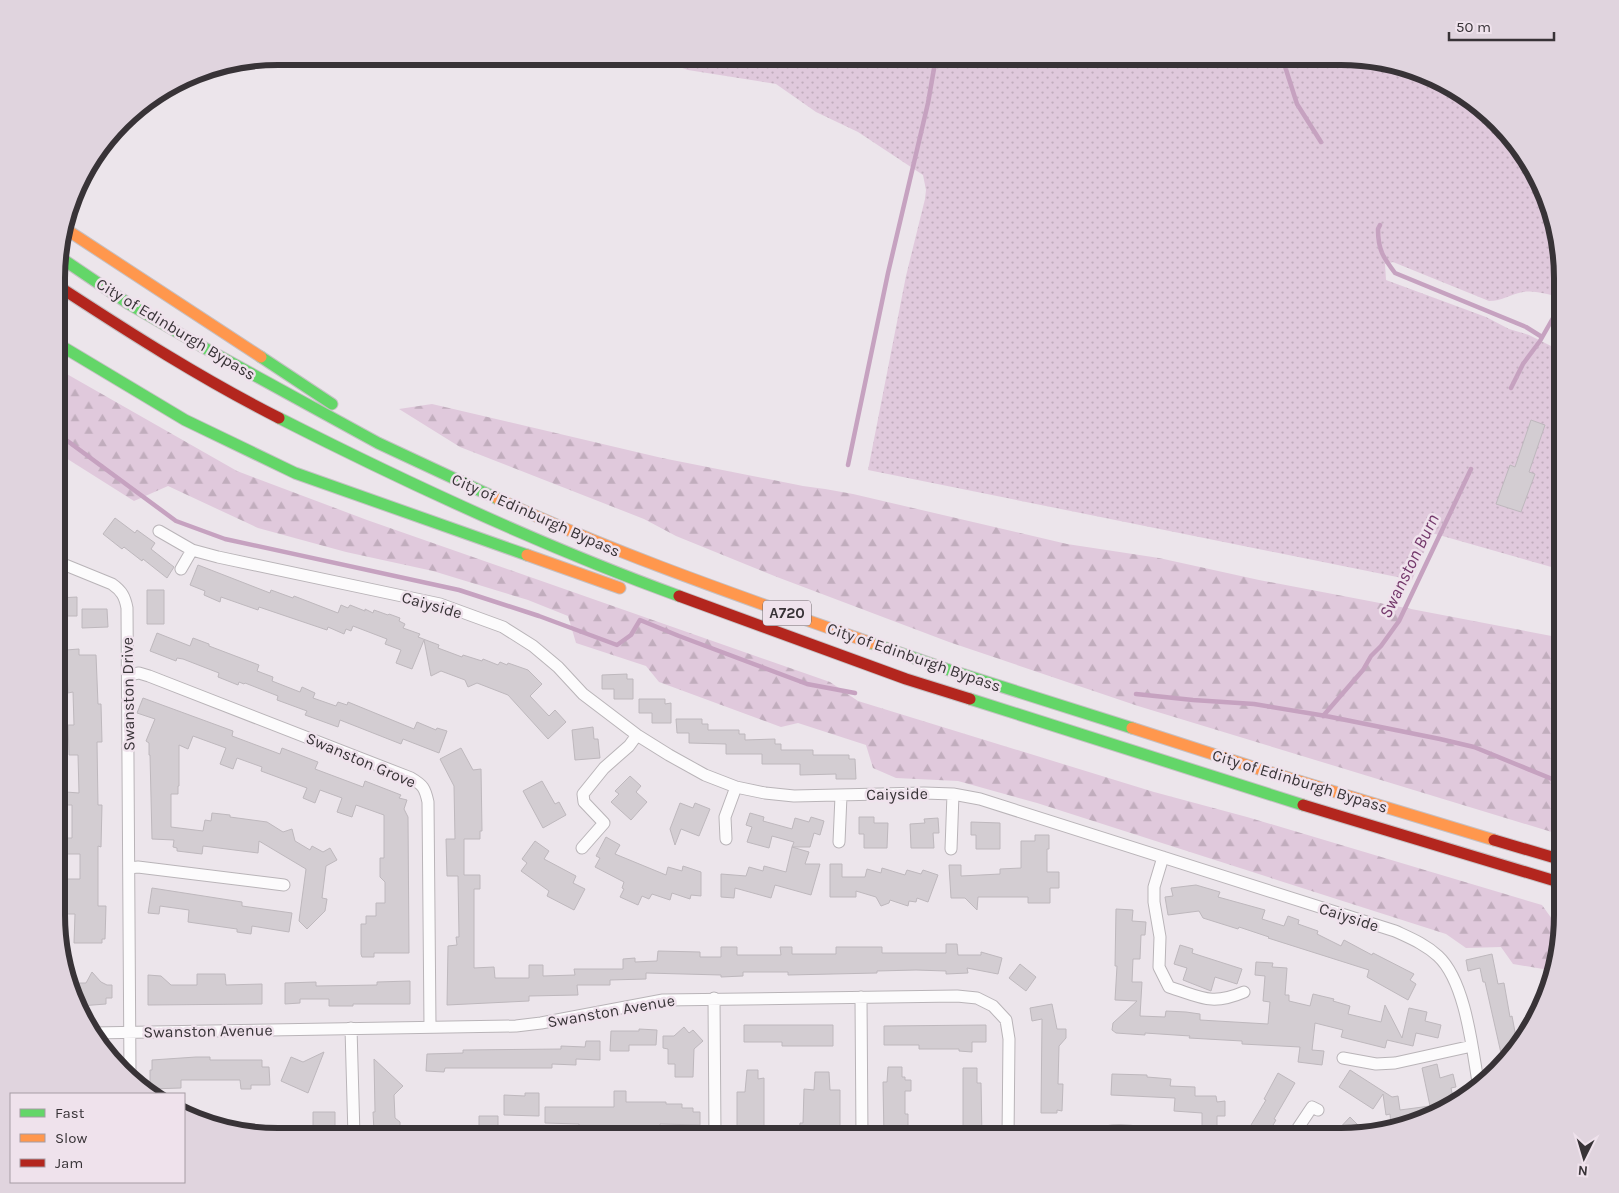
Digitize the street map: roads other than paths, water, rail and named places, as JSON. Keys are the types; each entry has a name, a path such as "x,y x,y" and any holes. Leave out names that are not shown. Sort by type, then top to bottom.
{"highway":[{"path":"70,232 339,408"},
{"name":"City of Edinburgh Bypass","path":"65,261 129,304 201,346 378,443 556,526 644,562 946,669 1268,772 1554,858"},
{"name":"City of Edinburgh Bypass","path":"65,291 135,336 248,402 374,466 518,532 635,580 906,679 1359,823 1554,881"},
{"path":"65,348 185,420 295,473 630,592"},
{"path":"355,418 371,426"},
{"path":"386,434 462,472 749,600"},
{"path":"715,621 752,634 906,679"}],"street":[{"name":"Caiyside","path":"159,531 192,550 440,604 503,627 533,646 558,667 583,694 637,735 668,755 705,775 736,787 794,796 953,794 980,798 1395,931 1420,943 1439,957 1454,978 1462,1000 1477,1079"},
{"path":"181,569 192,550"},
{"name":"Swanston Drive","path":"65,565 112,584 119,589 125,598 127,608 130,1069"},
{"name":"Swanston Grove","path":"128,675 139,674 149,676 411,778 426,789 428,802 430,1026"},
{"path":"582,848 604,823 584,802 583,794 604,768 629,746 637,735"},
{"path":"726,839 725,817 736,787"},
{"path":"951,849 953,794"},
{"path":"839,842 841,796"},
{"path":"1163,857 1154,887 1154,902 1160,937 1159,967 1163,978 1169,987 1210,1000 1229,998 1244,992"},
{"path":"129,868 138,867 264,877 284,885"},
{"name":"Swanston Avenue","path":"100,1033 516,1026 541,1024 663,1000 957,996 977,998 994,1006 1006,1020 1009,1039 1008,1128"},
{"path":"861,997 862,1128"},
{"path":"714,998 715,1128"},
{"path":"351,1028 354,1128"},
{"path":"1343,1058 1376,1064 1395,1063 1472,1046"},
{"path":"1298,1128 1312,1107 1318,1110"},
{"path":"1111,1127 1117,1128"}],"waterway":[{"path":"848,465 888,273 928,103 935,65"},
{"path":"1285,65 1297,104 1321,142"},
{"path":"1380,225 1378,229 1380,248 1384,258 1395,273 1526,327 1542,337"},
{"name":"Swanston Burn","path":"1511,388 1523,364 1540,341 1554,316"},
{"path":"65,439 176,521 225,539 459,590 539,616 617,645 631,635 640,620 807,684 855,693"},
{"name":"Swanston Burn","path":"1323,716 1363,670 1371,656 1381,646 1399,621 1471,469"},
{"path":"1136,694 1254,704 1326,716 1440,739 1474,747 1554,780"}]}
